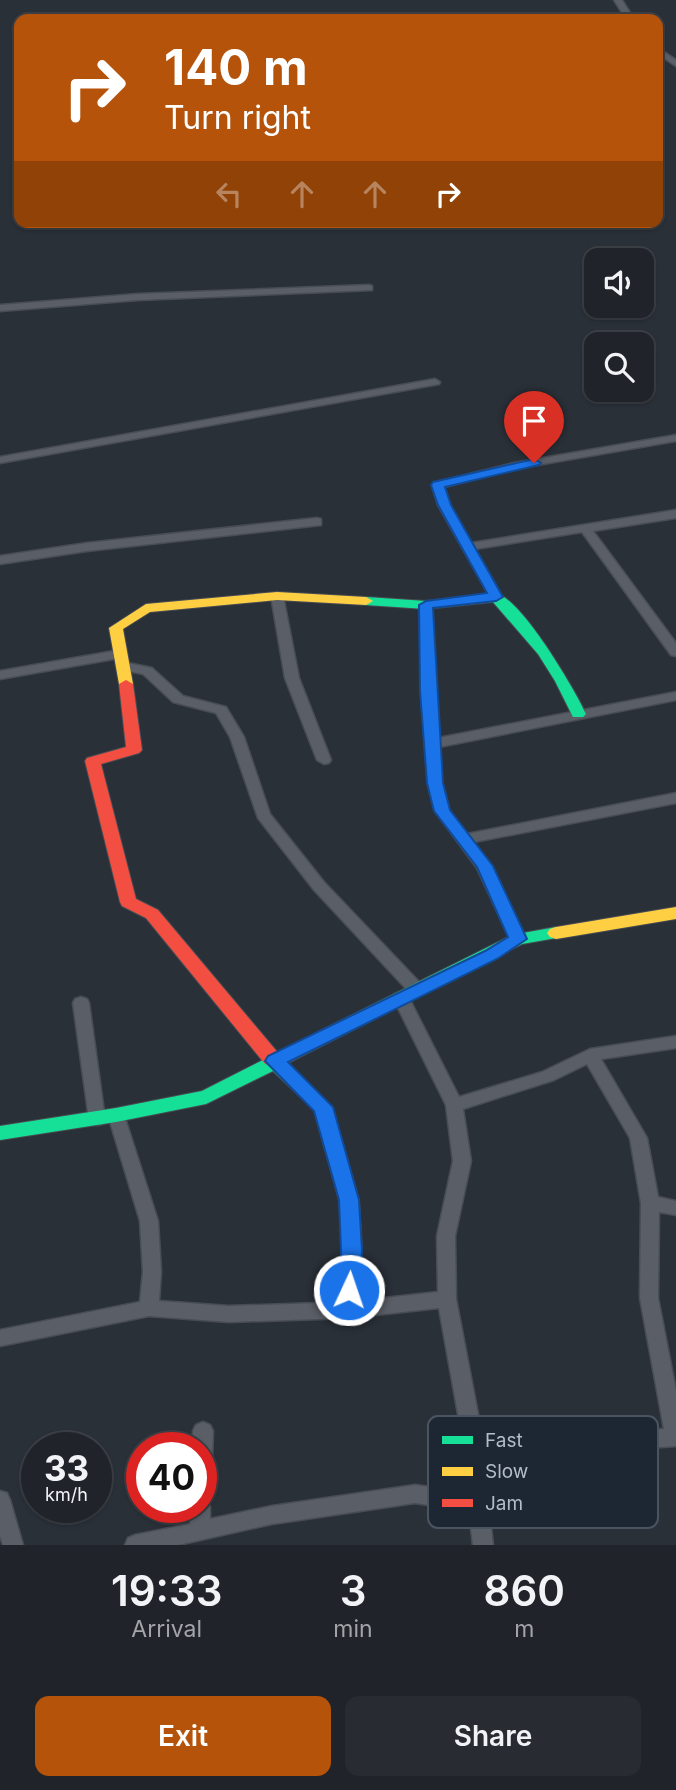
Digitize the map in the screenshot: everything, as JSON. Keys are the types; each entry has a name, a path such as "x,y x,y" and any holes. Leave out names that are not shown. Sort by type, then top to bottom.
{"street":[{"path":"0,308 120,296 279,293 369,288"},
{"path":"0,460 435,382"},
{"path":"578,714 570,690 517,617 496,597 444,505 438,485 514,466 676,438"},
{"path":"467,547 676,514"},
{"path":"0,560 88,547 317,522"},
{"path":"586,529 676,652"},
{"path":"348,1310 352,1250 349,1200 323,1107 274,1061 152,914 128,902 93,761 134,750 116,628 146,608 277,596 426,605 496,597"},
{"path":"277,596 292,678 324,760"},
{"path":"426,605 435,783 442,811 484,866 518,939"},
{"path":"0,675 122,660 147,671 178,699 221,710 237,737 263,815 409,994 454,1105 461,1161 446,1236 447,1299 467,1416"},
{"path":"432,744 676,696"},
{"path":"465,839 676,798"},
{"path":"0,1133 97,1119 206,1097 518,939 676,913"},
{"path":"81,1003 97,1119"},
{"path":"454,1105 548,1076 590,1055 676,1042"},
{"path":"590,1055 638,1138 650,1203 649,1298 676,1437 658,1438"},
{"path":"116,1115 149,1221 152,1272 149,1308"},
{"path":"650,1203 676,1208"},
{"path":"0,1338 149,1308 229,1314 348,1310 447,1299"},
{"path":"135,1545 272,1515 415,1494 428,1496"},
{"path":"0,1500 13,1545"},
{"path":"200,1523 200,1531"}],"traffic: fast":[{"path":"366,601 426,605 496,597 543,651 571,697 578,714"},
{"path":"0,1133 116,1115 206,1097 518,939 556,933"},
{"path":"272,1059 323,1107 349,1200 352,1250 348,1310"}],"traffic: slow":[{"path":"126,684 116,628 146,608 277,596 366,601"},
{"path":"556,933 676,913"}],"traffic: jam":[{"path":"126,684 134,750 93,761 128,902 152,914 272,1059"}],"route":[{"path":"349,1290 352,1250 349,1200 323,1107 274,1061 491,955 518,939 502,899 484,866 442,811 435,783 428,691 426,605 496,597 444,505 438,485 450,480 534,463"}]}
